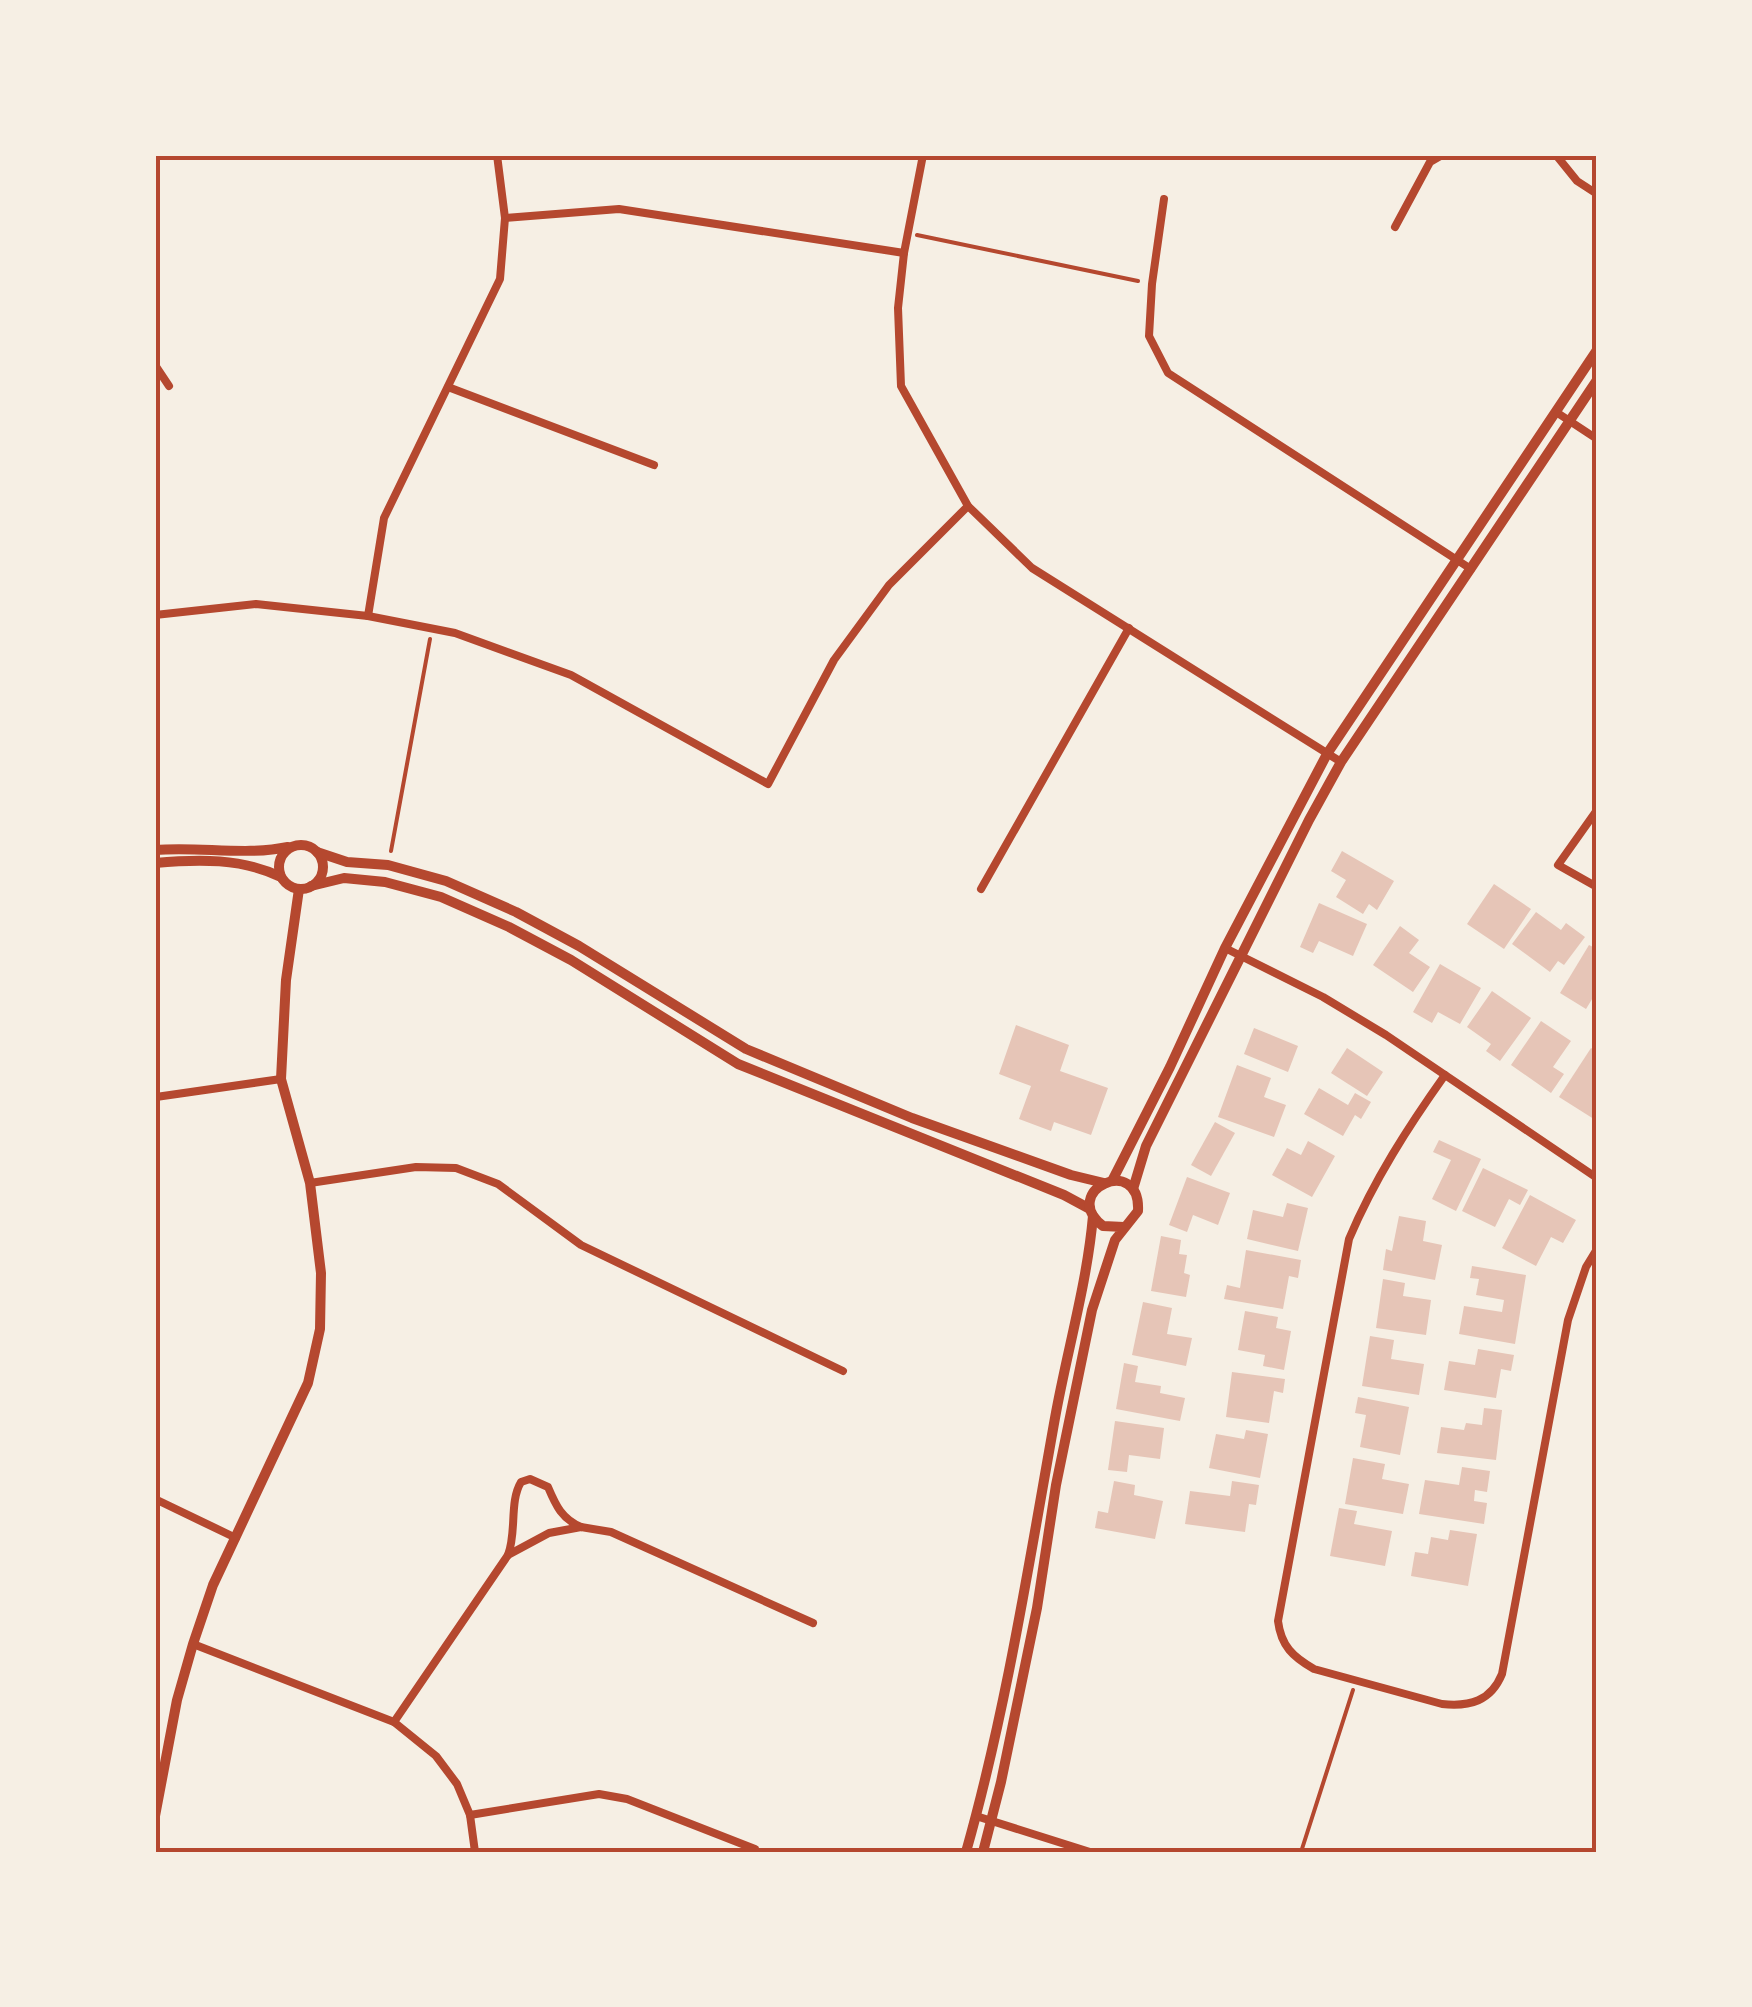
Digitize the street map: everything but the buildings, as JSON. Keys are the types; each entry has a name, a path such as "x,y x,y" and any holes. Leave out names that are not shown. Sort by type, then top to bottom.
{"street":[{"path":"368,616 384,518 500,279 505,218 497,155"},
{"path":"923,155 898,308 901,386 968,506 1032,568 1341,762"},
{"path":"1395,227 1430,162 1442,155"},
{"path":"1556,155 1577,180 1597,194"},
{"path":"1164,199 1149,336 1168,373 1470,569"},
{"path":"505,218 619,209 904,253"},
{"path":"966,1852 1085,1273 1093,1193 1108,1182 1170,1067 1226,948 1327,754 1597,350"},
{"path":"155,365 169,386"},
{"path":"983,1852 1037,1608 1082,1350 1106,1260 1138,1211 1133,1189 1146,1146 1341,762 1597,380"},
{"path":"448,387 654,465"},
{"path":"1556,412 1597,439"},
{"path":"155,615 256,604 368,616 455,633 571,675 768,784 834,660 890,584 968,506"},
{"path":"981,889 1129,628"},
{"path":"1597,810 1558,866 1597,888"},
{"path":"155,850 266,852 305,845 347,862 388,865 446,881 579,946 746,1049 912,1118 1071,1174 1120,1181 1133,1189"},
{"path":"281,877 279,863 291,847"},
{"path":"155,1816 177,1700 193,1644 213,1585 308,1383 320,1329 321,1273 310,1183 282,1078 286,980 305,888 323,871 318,852"},
{"path":"155,863 230,862 266,870 305,888 344,878 385,882 441,897 570,960 738,1064 1064,1195 1091,1212 1103,1226 1124,1227"},
{"path":"1226,948 1323,996 1597,1178"},
{"path":"1444,1075 1365,1201 1349,1238 1278,1622 1280,1637 1298,1660 1314,1669 1460,1706 1476,1702 1497,1686 1568,1320 1586,1267 1597,1249"},
{"path":"156,1097 282,1078"},
{"path":"310,1183 416,1167 456,1168 498,1184 581,1245 843,1370"},
{"path":"394,1722 508,1555 514,1538 516,1490 520,1482 530,1478 548,1487 568,1521 611,1532 813,1623"},
{"path":"155,1500 236,1538"},
{"path":"508,1555 549,1532 581,1527"},
{"path":"193,1644 394,1722 436,1756 457,1784 470,1815 475,1852"},
{"path":"155,1754 168,1757"},
{"path":"470,1815 599,1794 627,1799 755,1848"},
{"path":"976,1816 1090,1852"}],"path":[{"path":"908,233 1152,284"},
{"path":"388,865 432,630"},
{"path":"1301,1852 1356,1680"}]}
